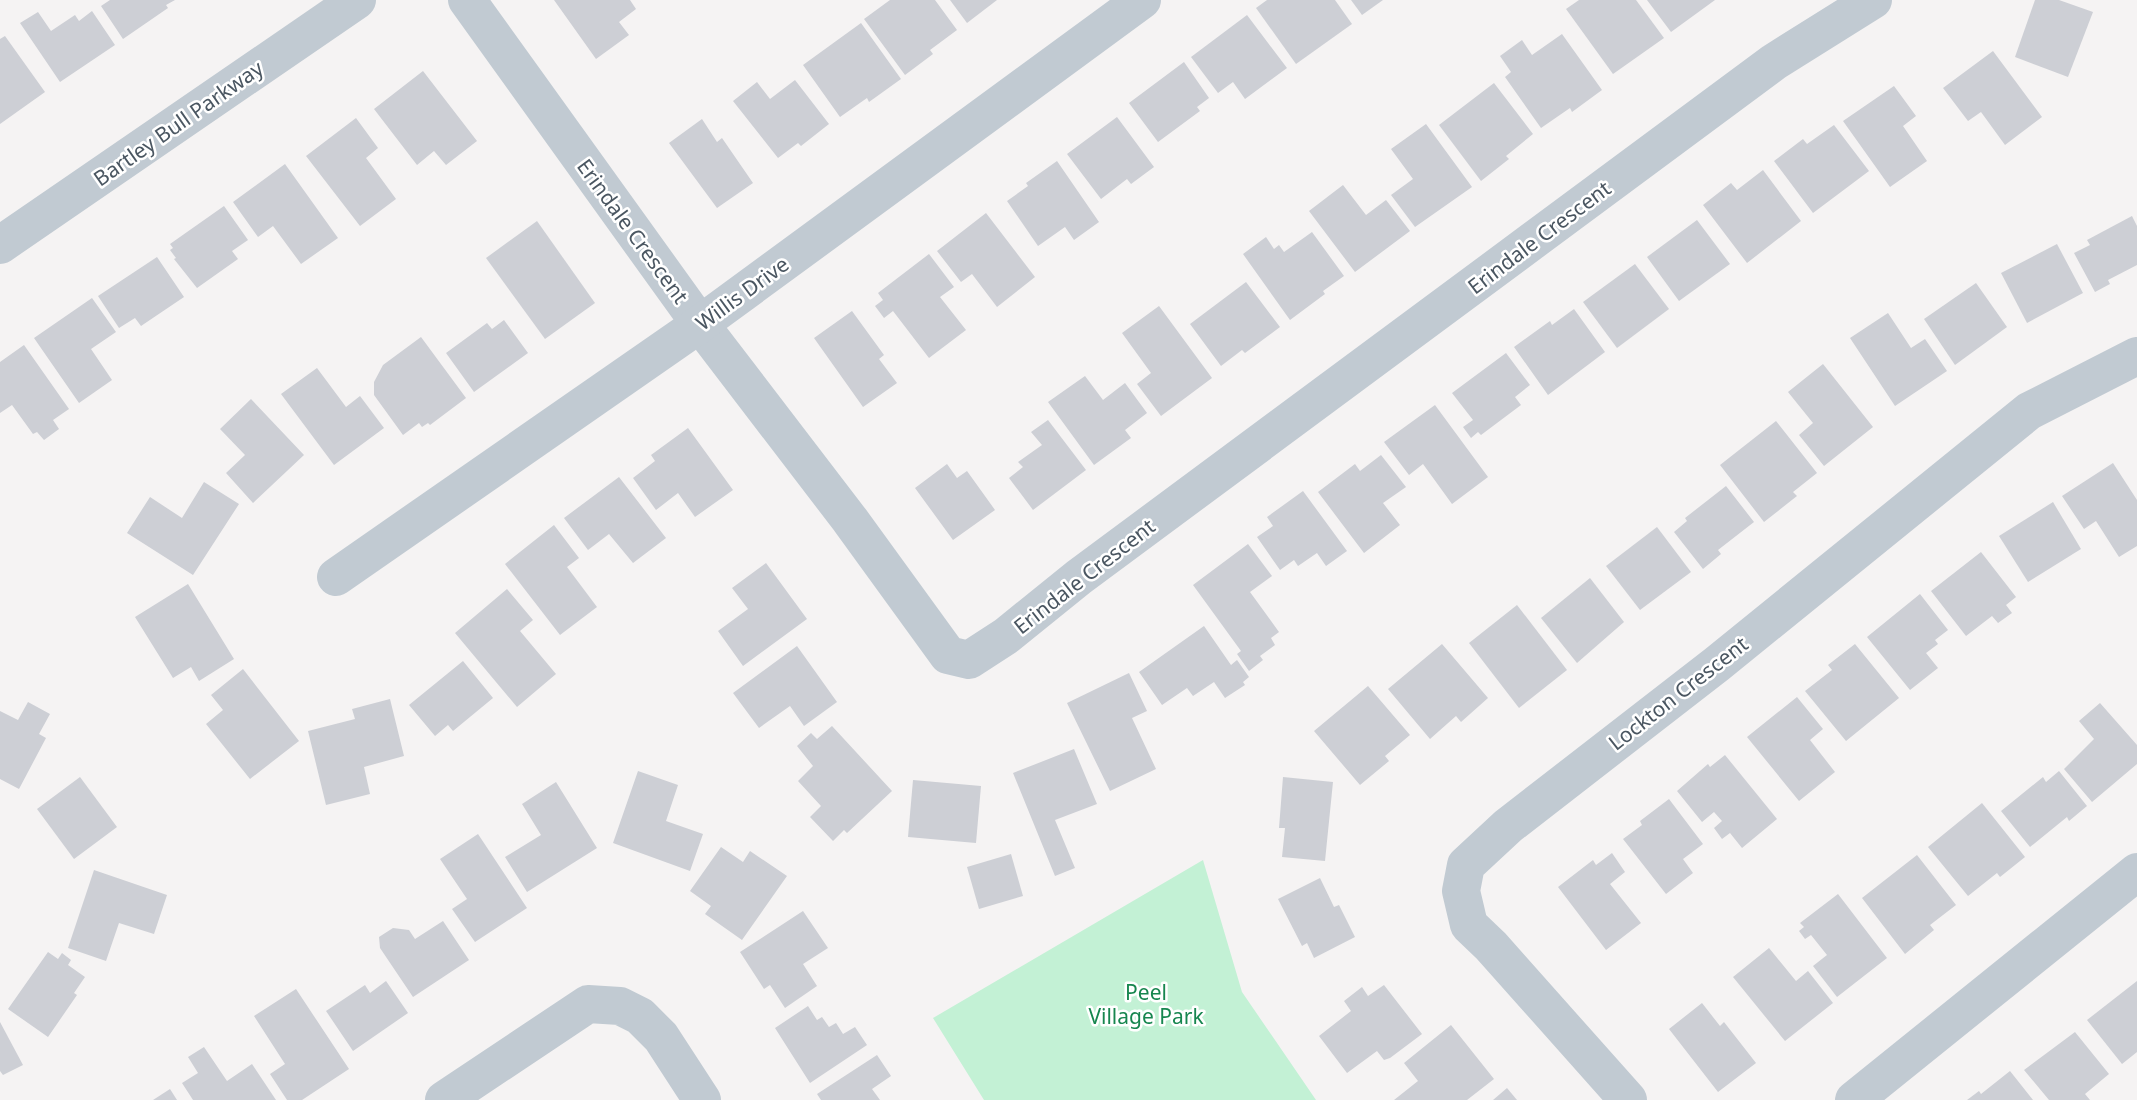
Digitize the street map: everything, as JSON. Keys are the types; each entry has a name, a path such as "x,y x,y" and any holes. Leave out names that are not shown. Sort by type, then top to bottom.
{"street":[{"name":"Bartley Bull Parkway","path":"0,245 357,0"},
{"name":"Erindale Crescent","path":"467,0 700,324 850,520 948,655 969,660 1006,636 1079,577 1763,70 1874,0"},
{"name":"Willis Drive","path":"336,577 700,324 1142,0"},
{"name":"Lockton Crescent","path":"1628,1100 1491,946 1469,925 1461,891 1466,866 1508,827 1717,664 2029,411 2137,356"},
{"path":"1854,1100 2137,872"},
{"path":"444,1100 588,1004 620,1006 639,1016 661,1037 702,1100"}],"green space":[{"name":"Peel Village Park","path":"1203,860 1242,992 1316,1100 984,1100 933,1018"}],"building":[{"path":"110,0 175,0 166,5 168,8 123,39 101,6"},
{"path":"554,0 630,0 636,9 619,22 629,35 596,59"},
{"path":"890,0 935,0 957,30 930,50 933,54 905,75 864,19"},
{"path":"950,0 997,0 967,23"},
{"path":"1267,0 1335,0 1352,24 1296,64 1256,8"},
{"path":"1351,0 1383,0 1362,15"},
{"path":"1579,0 1636,0 1664,38 1613,74 1566,9"},
{"path":"1647,0 1715,0 1671,32"},
{"path":"2035,0 2059,0 2093,12 2068,77 2015,57"},
{"path":"92,11 115,45 60,82 20,23 38,12 51,31 75,15 79,21"},
{"path":"1247,15 1287,68 1245,99 1233,82 1218,93 1191,57"},
{"path":"861,23 901,79 869,102 867,98 840,117 803,65"},
{"path":"1562,34 1602,90 1572,112 1570,108 1541,128 1505,77 1511,72 1500,56 1522,40 1532,55"},
{"path":"5,36 45,92 0,124 0,39"},
{"path":"1993,51 2042,117 2005,145 1981,112 1968,121 1943,88"},
{"path":"1184,62 1209,98 1197,107 1200,111 1158,142 1129,103"},
{"path":"423,71 477,141 446,165 434,151 417,165 374,109"},
{"path":"795,80 829,124 801,146 798,143 778,158 733,101 757,82 770,99"},
{"path":"1494,83 1533,134 1506,156 1509,159 1481,181 1439,125"},
{"path":"1894,86 1916,116 1903,126 1927,161 1890,187 1843,121"},
{"path":"1117,117 1154,167 1131,184 1127,179 1101,199 1067,154"},
{"path":"356,118 378,148 366,158 396,199 360,226 306,156"},
{"path":"702,119 717,142 722,138 753,183 717,208 669,143"},
{"path":"1426,124 1472,187 1415,227 1391,195 1413,179 1391,149"},
{"path":"1834,125 1869,171 1813,213 1774,161 1803,139 1807,144"},
{"path":"1057,161 1099,222 1074,240 1065,227 1038,246 1007,201 1028,186 1026,183"},
{"path":"285,164 338,238 301,264 273,226 258,237 233,202"},
{"path":"1763,170 1801,221 1747,263 1703,205 1731,183 1737,190"},
{"path":"1343,185 1366,215 1386,200 1410,231 1355,272 1309,211"},
{"path":"224,206 248,240 232,251 238,259 197,288 174,259 176,258 170,250 173,248 170,244"},
{"path":"986,213 1035,277 997,307 972,274 961,282 937,251"},
{"path":"2132,216 2137,226 2137,265 2108,280 2110,284 2095,292 2074,253 2090,245 2087,240"},
{"path":"1697,220 1730,264 1679,301 1647,257"},
{"path":"537,221 595,303 545,339 486,258"},
{"path":"1312,232 1344,276 1290,320 1243,254 1266,237 1274,249 1279,245 1284,252"},
{"path":"2057,244 2083,293 2027,323 2001,273"},
{"path":"929,254 954,287 940,297 966,330 929,358 893,311 884,318 875,306 883,300 878,293"},
{"path":"157,257 184,297 141,326 135,318 119,328 98,296"},
{"path":"1635,264 1669,309 1617,348 1583,302"},
{"path":"1246,282 1280,327 1245,353 1242,350 1221,366 1190,324"},
{"path":"1976,283 2007,327 1955,365 1924,319"},
{"path":"92,298 116,332 91,349 112,380 79,403 34,338"},
{"path":"1159,306 1212,378 1161,416 1137,384 1151,373 1122,333"},
{"path":"1574,309 1605,352 1548,395 1514,347 1550,321 1552,325"},
{"path":"852,311 884,355 879,359 897,383 863,407 814,338"},
{"path":"1888,313 1911,348 1925,339 1947,371 1895,406 1850,338"},
{"path":"504,320 528,353 474,392 446,353 487,323 492,329"},
{"path":"421,337 466,398 430,425 428,423 422,427 419,423 403,435 374,395 374,382 383,365"},
{"path":"24,345 69,409 53,420 59,429 44,440 37,432 33,434 12,405 0,413 0,362"},
{"path":"1506,353 1530,385 1515,397 1521,405 1481,435 1478,432 1471,438 1463,427 1473,420 1452,393"},
{"path":"1823,364 1873,427 1824,466 1799,435 1813,423 1788,392"},
{"path":"317,368 346,407 360,396 384,428 334,465 281,394"},
{"path":"1085,376 1103,400 1125,383 1147,413 1125,430 1131,438 1094,465 1048,402"},
{"path":"251,399 304,455 253,503 226,473 245,455 220,429"},
{"path":"1435,405 1488,477 1452,504 1423,464 1409,475 1384,442"},
{"path":"1048,420 1086,470 1033,510 1009,478 1023,467 1018,462 1042,445 1031,432"},
{"path":"1776,421 1817,473 1793,492 1797,496 1764,522 1720,465"},
{"path":"688,428 733,490 695,517 678,493 656,510 633,478 655,461 651,455"},
{"path":"1381,455 1406,487 1383,503 1400,525 1364,553 1318,492 1355,464 1360,471"},
{"path":"2113,463 2137,500 2137,546 2119,557 2096,521 2084,529 2062,496"},
{"path":"947,464 957,478 967,471 995,510 953,540 915,488"},
{"path":"619,477 666,538 633,563 609,534 588,550 564,518"},
{"path":"204,482 239,504 193,575 127,533 150,497 182,518"},
{"path":"1726,486 1754,522 1718,550 1721,554 1703,569 1674,532 1687,521 1685,518"},
{"path":"1303,491 1347,551 1326,566 1317,553 1298,566 1294,560 1280,570 1257,537 1273,526 1267,517"},
{"path":"2053,502 2081,549 2028,582 1999,536"},
{"path":"554,525 579,558 567,567 597,607 560,635 505,564"},
{"path":"1657,527 1691,572 1640,610 1606,566"},
{"path":"1248,544 1272,576 1250,592 1279,632 1271,638 1275,645 1260,656 1263,660 1249,671 1237,654 1241,651 1193,585"},
{"path":"1981,552 2016,597 2006,605 2012,613 1998,623 1992,616 1966,636 1931,591"},
{"path":"766,563 807,619 743,666 718,631 748,609 732,588"},
{"path":"1590,578 1624,622 1577,663 1541,618"},
{"path":"188,584 234,659 199,681 191,667 173,678 135,617"},
{"path":"507,589 533,620 520,631 556,674 517,707 455,633"},
{"path":"1920,594 1948,630 1935,640 1938,644 1926,653 1938,668 1910,690 1867,637"},
{"path":"1517,605 1567,670 1519,708 1469,643"},
{"path":"1204,626 1231,665 1237,660 1249,677 1243,682 1245,685 1225,698 1214,682 1193,696 1187,688 1162,705 1139,672"},
{"path":"1442,644 1488,698 1461,722 1456,716 1430,739 1388,689"},
{"path":"1855,644 1899,698 1846,741 1805,691 1832,670 1828,665"},
{"path":"797,646 837,702 804,726 790,706 759,728 733,693"},
{"path":"463,661 493,698 453,731 448,725 435,736 409,705"},
{"path":"243,669 299,741 250,779 206,724 223,710 211,695"},
{"path":"1129,673 1147,711 1132,718 1156,769 1110,791 1067,703"},
{"path":"1368,686 1410,735 1385,756 1389,761 1360,785 1314,731"},
{"path":"1797,697 1823,729 1810,740 1835,772 1799,801 1747,737"},
{"path":"390,699 404,756 364,767 370,794 326,805 308,731 355,719 352,709"},
{"path":"28,702 50,714 39,734 46,738 19,789 0,779 0,711 18,720"},
{"path":"2100,703 2137,745 2137,764 2092,802 2064,769 2094,739 2079,721"},
{"path":"832,726 892,791 847,833 844,830 833,841 810,817 821,806 798,781 813,766 797,746 811,733 817,739"},
{"path":"1074,749 1097,804 1055,820 1075,868 1055,876 1013,773"},
{"path":"1725,755 1777,819 1742,848 1730,833 1722,839 1714,828 1722,821 1714,812 1702,822 1677,791 1708,764 1710,767"},
{"path":"638,771 678,785 666,821 703,834 690,871 613,843"},
{"path":"2059,771 2087,806 2069,821 2067,817 2030,847 2001,811 2043,777 2046,782"},
{"path":"80,777 117,827 74,859 37,809"},
{"path":"1283,777 1333,782 1325,861 1282,857 1285,828 1279,828"},
{"path":"913,780 981,786 976,843 908,837"},
{"path":"556,782 597,848 527,892 505,857 541,835 522,804"},
{"path":"1669,799 1703,844 1683,859 1693,873 1666,894 1623,839 1642,825 1640,821"},
{"path":"1982,803 2025,857 2000,877 1997,873 1968,896 1928,847"},
{"path":"478,834 527,908 475,942 452,909 467,899 440,859"},
{"path":"721,847 743,862 750,851 787,876 742,940 705,914 711,906 690,891"},
{"path":"1612,853 1625,872 1610,884 1641,923 1606,950 1558,887 1593,860 1596,865"},
{"path":"1011,854 1023,896 979,909 967,867"},
{"path":"1917,855 1956,905 1930,925 1934,930 1905,954 1862,898"},
{"path":"94,870 167,895 154,934 119,923 106,961 68,948"},
{"path":"1320,878 1334,907 1339,905 1355,937 1314,958 1307,943 1302,946 1278,899"},
{"path":"1838,894 1887,958 1837,997 1813,966 1827,955 1811,935 1805,939 1799,931 1804,927 1800,923"},
{"path":"803,911 828,948 803,964 817,986 785,1008 770,985 764,989 740,952"},
{"path":"443,921 469,960 413,997 380,948 379,937 393,928 409,930 415,939"},
{"path":"1769,948 1796,981 1808,971 1833,1003 1785,1041 1733,977"},
{"path":"48,952 58,959 62,953 71,960 68,965 85,977 74,993 77,995 48,1037 8,1009"},
{"path":"386,981 408,1013 353,1051 326,1011 365,985 370,993"},
{"path":"2137,981 2137,1052 2122,1064 2087,1020"},
{"path":"1384,985 1422,1034 1390,1058 1384,1060 1377,1051 1347,1073 1319,1036 1351,1011 1344,1001 1362,987 1368,996"},
{"path":"296,989 349,1069 302,1100 287,1100 270,1074 285,1064 254,1016"},
{"path":"1702,1003 1720,1026 1724,1022 1756,1063 1718,1092 1669,1029"},
{"path":"808,1006 817,1020 822,1017 829,1027 836,1023 843,1034 855,1027 867,1045 810,1083 775,1028"},
{"path":"0,1022 23,1065 3,1075 0,1071"},
{"path":"1451,1025 1494,1079 1467,1100 1394,1100 1418,1081 1404,1063"},
{"path":"2075,1032 2109,1074 2085,1094 2090,1100 2049,1100 2024,1070"},
{"path":"204,1047 227,1081 252,1064 276,1100 193,1100 182,1083 198,1073 188,1057"},
{"path":"877,1055 891,1076 872,1089 880,1100 821,1100 817,1094"},
{"path":"2010,1071 2033,1100 1967,1100 1979,1091 1981,1094"},
{"path":"1507,1088 1517,1100 1493,1100"},
{"path":"170,1089 177,1100 153,1100"}]}
